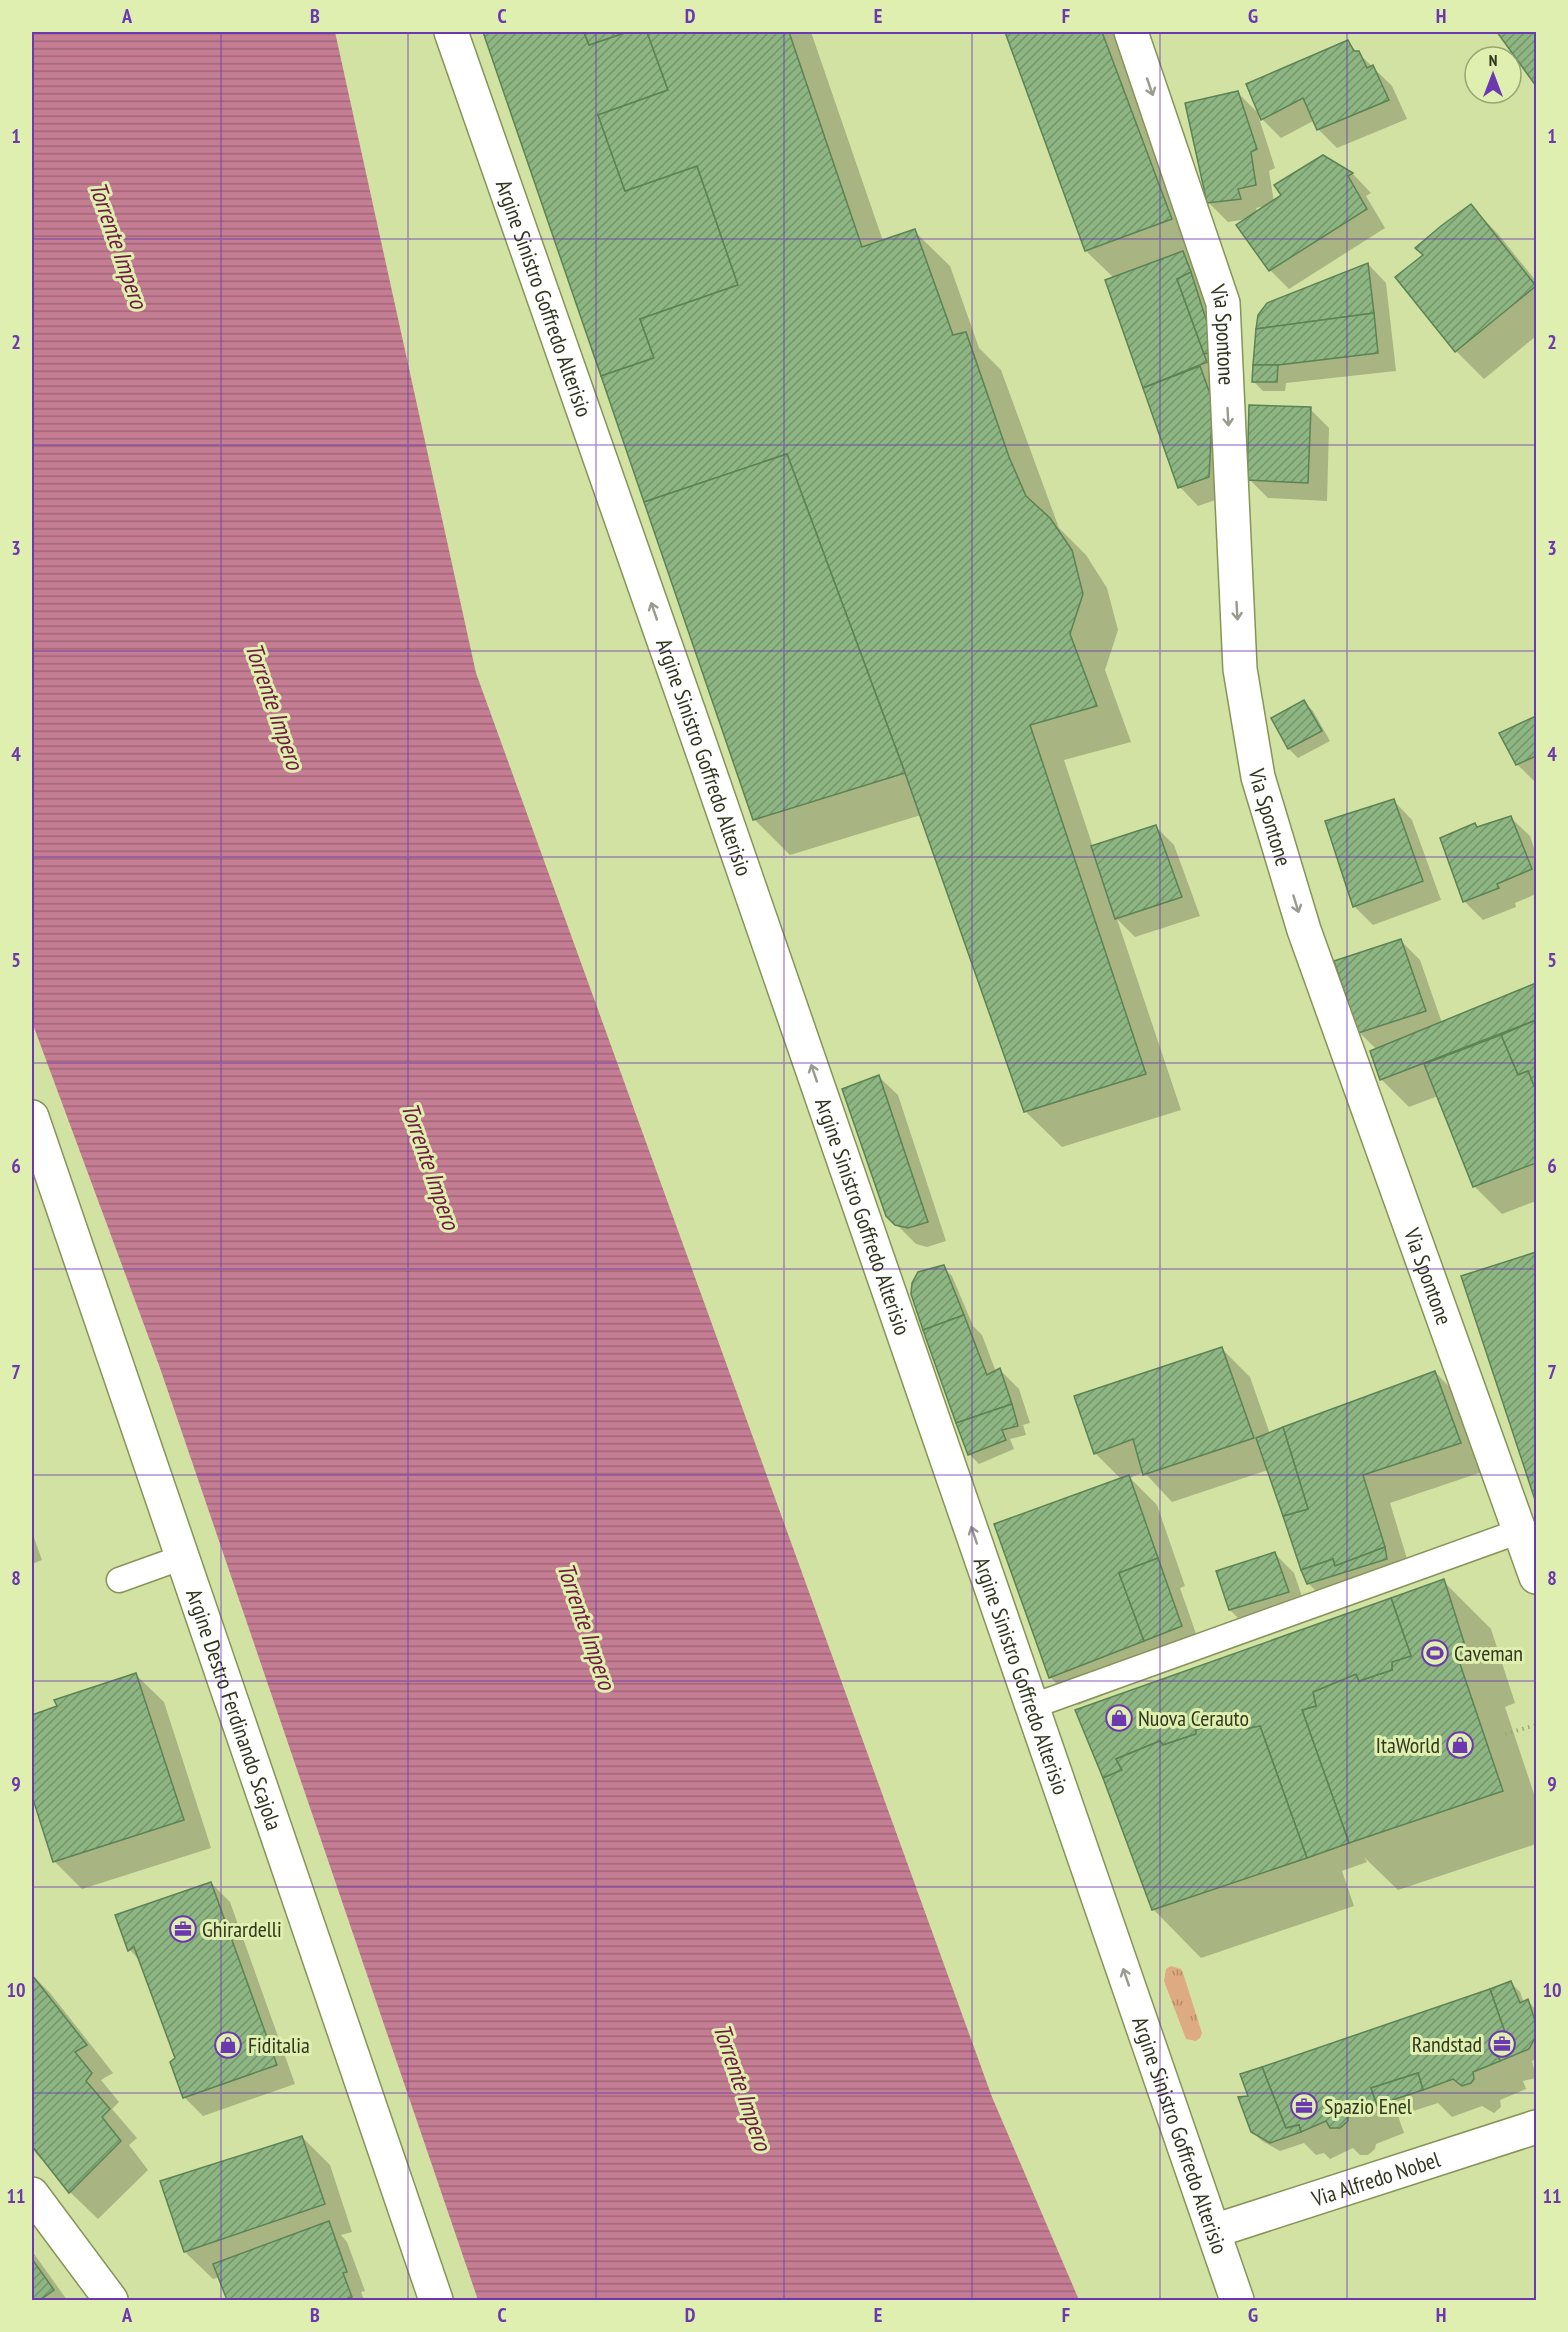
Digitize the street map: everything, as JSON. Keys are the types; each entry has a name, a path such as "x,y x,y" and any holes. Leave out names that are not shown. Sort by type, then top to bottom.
{"main road":[{"name":"Argine Sinistro Goffredo Alterisio","path":"451,32 1033,1706 1237,2301"},
{"name":"Via Spontone","path":"1131,32 1223,303 1240,669 1258,777 1304,930 1536,1577"},
{"name":"Argine Destro Ferdinando Scajola","path":"32,1117 436,2301"},
{"name":"Via Alfredo Nobel","path":"1214,2231 1536,2127"},
{"path":"32,2194 111,2301"}],"lane":[{"path":"1033,1706 1520,1531"},
{"path":"118,1580 183,1557"}],"path":[{"path":"1505,1734 1536,1725"}],"green space":[{"path":"1171,1966 1181,1969 1183,1973 1202,2033 1196,2041 1186,2039 1164,1981 1166,1969"}],"water":[{"name":"Torrente Impero","path":"32,32 335,32 476,673 992,2097 1079,2300 478,2300 160,1368 32,1022"}],"building":[{"path":"483,32 584,32 589,45 627,32 647,32 668,90 598,115 625,191 697,166 738,285 640,319 654,358 601,376"},
{"path":"584,32 627,32 589,45"},
{"path":"647,32 789,32 862,247 915,229 953,335 966,332 1009,457 1026,496 1050,518 1072,550 1083,594 1070,634 1097,706 1030,725 1146,1074 1024,1112 905,773 787,454 644,502 601,376 654,358 640,319 738,285 697,166 625,191 598,115 668,90"},
{"path":"1005,32 1102,32 1172,219 1085,251"},
{"path":"1497,32 1536,32 1536,86 1523,68 1523,45 1506,45"},
{"path":"1348,40 1354,51 1359,51 1367,68 1373,65 1389,100 1317,130 1303,98 1261,120 1246,84"},
{"path":"1238,91 1257,149 1251,152 1256,185 1238,189 1241,199 1207,203 1185,103"},
{"path":"1323,155 1353,173 1348,176 1367,209 1269,271 1236,225 1281,195 1274,185"},
{"path":"1471,204 1536,286 1455,352 1395,277 1423,255 1415,248"},
{"path":"1183,251 1191,272 1177,279 1207,362 1143,388 1105,280"},
{"path":"1368,263 1374,313 1256,329 1258,315 1267,303"},
{"path":"1191,272 1216,351 1204,354 1177,279"},
{"path":"1374,313 1378,353 1278,365 1253,365 1256,329"},
{"path":"1253,365 1278,365 1277,382 1252,382"},
{"path":"1200,366 1213,402 1209,477 1178,488 1143,388"},
{"path":"1249,405 1311,407 1308,483 1247,480"},
{"path":"787,454 905,773 753,820 644,502"},
{"path":"1304,700 1322,731 1288,749 1271,718"},
{"path":"1536,716 1536,756 1516,765 1499,733"},
{"path":"1394,799 1423,881 1353,907 1325,821"},
{"path":"1511,816 1532,869 1497,884 1499,888 1463,902 1440,838 1475,823 1477,827"},
{"path":"1156,825 1182,897 1115,919 1091,846"},
{"path":"1401,939 1426,1011 1358,1033 1334,961"},
{"path":"1536,983 1536,1020 1380,1080 1370,1051"},
{"path":"1536,1020 1536,1091 1528,1071 1518,1075 1501,1035"},
{"path":"1501,1035 1518,1075 1528,1071 1536,1091 1536,1163 1473,1187 1424,1064"},
{"path":"879,1075 928,1222 908,1228 895,1225 886,1216 842,1089"},
{"path":"1536,1252 1536,1503 1461,1276"},
{"path":"944,1265 964,1315 923,1330 911,1294 912,1283 918,1272"},
{"path":"964,1315 987,1375 1000,1368 1012,1404 956,1423 923,1330"},
{"path":"1222,1347 1254,1438 1143,1475 1133,1439 1094,1454 1074,1396"},
{"path":"1435,1371 1461,1443 1363,1475 1385,1547 1335,1566 1333,1559 1301,1570 1283,1516 1308,1509 1283,1427"},
{"path":"1012,1404 1018,1426 1002,1430 1006,1440 968,1455 956,1423"},
{"path":"1283,1427 1308,1509 1283,1516 1256,1438"},
{"path":"1129,1475 1158,1558 1119,1573 1144,1641 1049,1678 994,1524"},
{"path":"1385,1547 1387,1559 1307,1584 1301,1570 1333,1559 1335,1566"},
{"path":"1275,1552 1289,1592 1229,1610 1216,1571"},
{"path":"1158,1558 1182,1626 1144,1641 1119,1573"},
{"path":"1444,1579 1468,1655 1458,1658 1503,1791 1349,1843 1302,1710 1316,1706 1313,1692 1356,1674 1359,1681 1392,1670 1392,1662 1411,1656 1391,1598"},
{"path":"1391,1598 1411,1656 1392,1662 1392,1670 1359,1681 1356,1674 1313,1692 1316,1706 1302,1710 1349,1843 1307,1858 1260,1726 1246,1729 1241,1714 1196,1730 1196,1734 1163,1745 1160,1741 1116,1759 1122,1770 1103,1778 1075,1710"},
{"path":"136,1673 184,1820 53,1862 32,1796 32,1715 57,1706 54,1700"},
{"path":"1241,1714 1246,1729 1260,1726 1307,1858 1152,1910 1103,1778 1122,1770 1116,1759 1160,1741 1163,1745 1196,1734 1196,1730"},
{"path":"211,1882 277,2065 183,2098 170,2062 175,2058 134,1947 128,1951 115,1915"},
{"path":"32,1975 87,2045 75,2052 92,2073 86,2081 110,2109 102,2117 121,2141 69,2193 32,2146"},
{"path":"1511,1981 1520,2003 1528,1999 1536,2024 1536,2036 1529,2049 1500,2061 1497,2053 1511,2050 1490,1989"},
{"path":"1490,1989 1511,2050 1497,2053 1500,2061 1473,2072 1474,2079 1471,2083 1462,2086 1453,2079 1423,2090 1418,2073 1371,2088 1377,2105 1348,2117 1348,2121 1340,2128 1330,2128 1326,2121 1301,2132 1299,2125 1286,2128 1262,2067"},
{"path":"1262,2067 1286,2128 1299,2125 1301,2132 1270,2143 1251,2132 1238,2097 1248,2096 1240,2074"},
{"path":"1418,2073 1423,2090 1377,2105 1371,2088"},
{"path":"302,2136 325,2204 184,2252 160,2181"},
{"path":"329,2221 347,2272 343,2273 352,2297 343,2300 227,2300 213,2264"},
{"path":"32,2259 54,2290 40,2300 32,2300"}],"place":[{"name":"Caveman","path":"1435,1653"},
{"name":"Nuova Cerauto","path":"1119,1718"},
{"name":"ItaWorld","path":"1460,1745"},
{"name":"Ghirardelli","path":"183,1929"},
{"name":"Randstad","path":"1502,2044"},
{"name":"Fiditalia","path":"228,2045"},
{"name":"Spazio Enel","path":"1304,2106"}]}
